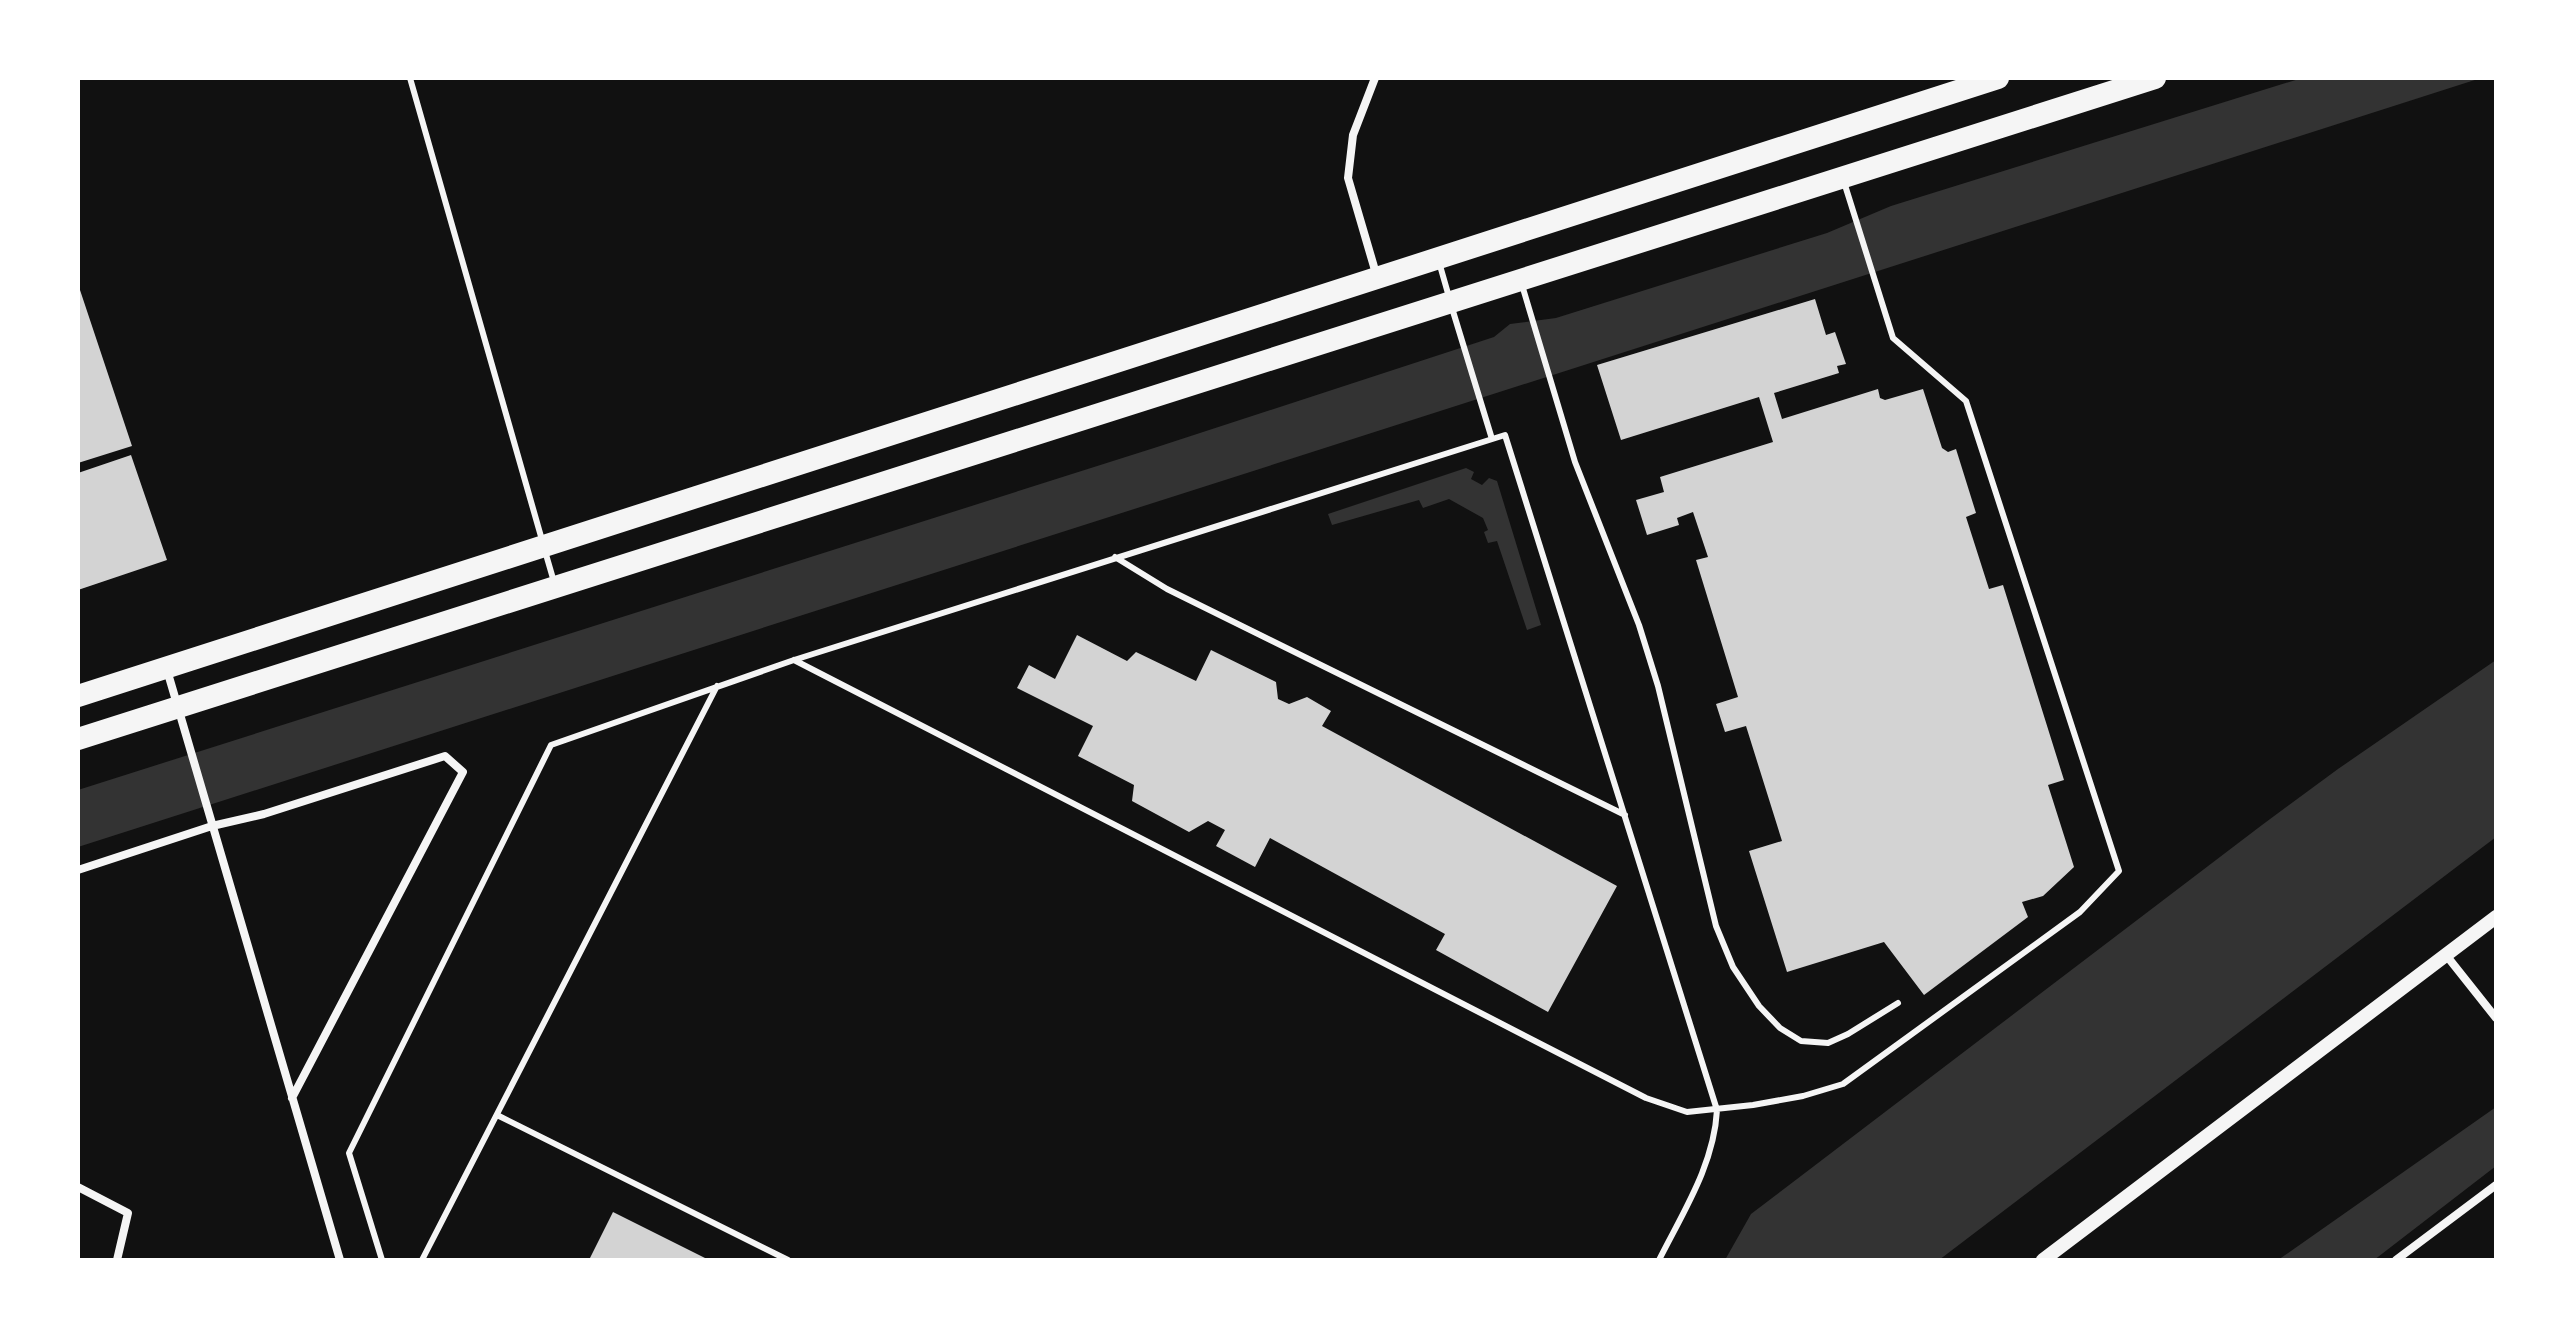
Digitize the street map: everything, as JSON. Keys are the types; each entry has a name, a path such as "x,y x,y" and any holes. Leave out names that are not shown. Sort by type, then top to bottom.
{"highway":[{"path":"78,696 1998,78"},
{"path":"78,739 2155,78"}],"street":[{"path":"1375,78 1353,135 1348,178 1377,278"},
{"path":"166,667 340,1260"},
{"path":"78,870 445,756 463,772 292,1098"},
{"path":"2043,1260 2496,917"},
{"path":"2446,955 2496,1018"},
{"path":"2396,1260 2496,1185"},
{"path":"78,1187 128,1213 117,1260"}],"lane":[{"path":"410,78 555,586"},
{"path":"794,660 1646,1098 1687,1112 1717,1110 1803,1096 1843,1084 2080,912 2119,871 1966,401 1893,338 1843,178"},
{"path":"1438,259 1492,439"},
{"path":"1521,281 1575,462 1639,625 1658,686 1716,926 1733,967 1759,1006 1780,1028 1801,1041 1828,1043 1898,1003"},
{"path":"382,1260 349,1153 551,745 794,660 1505,435 1717,1110 1716,1133 1708,1161 1659,1260"},
{"path":"1115,557 1167,589 1625,815"},
{"path":"422,1260 717,686"},
{"path":"497,1115 788,1260"}],"shaded area":[{"path":"2302,78 2481,78 78,847 78,790 1154,448 1494,337 1510,324 1556,318 1827,233 1891,206"},
{"path":"1466,468 1474,472 1471,479 1482,485 1489,478 1497,481 1541,625 1527,630 1497,541 1488,543 1484,532 1488,530 1483,518 1449,499 1423,508 1419,500 1332,525 1328,514"},
{"path":"2496,660 2496,837 1939,1260 1725,1260 1751,1214 2262,825"},
{"path":"2496,1107 2496,1166 2374,1260 2278,1260"}],"building":[{"path":"78,284 132,446 78,463"},
{"path":"1815,299 1826,335 1835,332 1846,364 1837,366 1839,373 1774,393 1782,419 1878,389 1880,398 1885,400 1923,389 1942,448 1948,452 1956,449 1976,513 1966,517 1989,589 2003,585 2064,780 2048,785 2074,867 2043,896 2022,902 2028,917 1924,995 1884,942 1787,972 1749,851 1782,841 1746,726 1725,732 1716,704 1738,697 1696,560 1708,557 1693,512 1677,518 1679,525 1647,535 1636,500 1664,492 1660,477 1773,442 1759,397 1621,440 1597,365"},
{"path":"131,455 167,560 78,590 78,473"},
{"path":"1077,635 1127,661 1136,652 1196,681 1211,650 1276,682 1278,699 1289,704 1307,697 1331,711 1322,726 1617,886 1548,1012 1436,950 1445,934 1270,838 1255,867 1216,846 1225,830 1208,821 1189,832 1132,801 1134,785 1078,756 1093,726 1017,688 1029,665 1055,679"},
{"path":"613,1212 709,1260 589,1260"}]}
